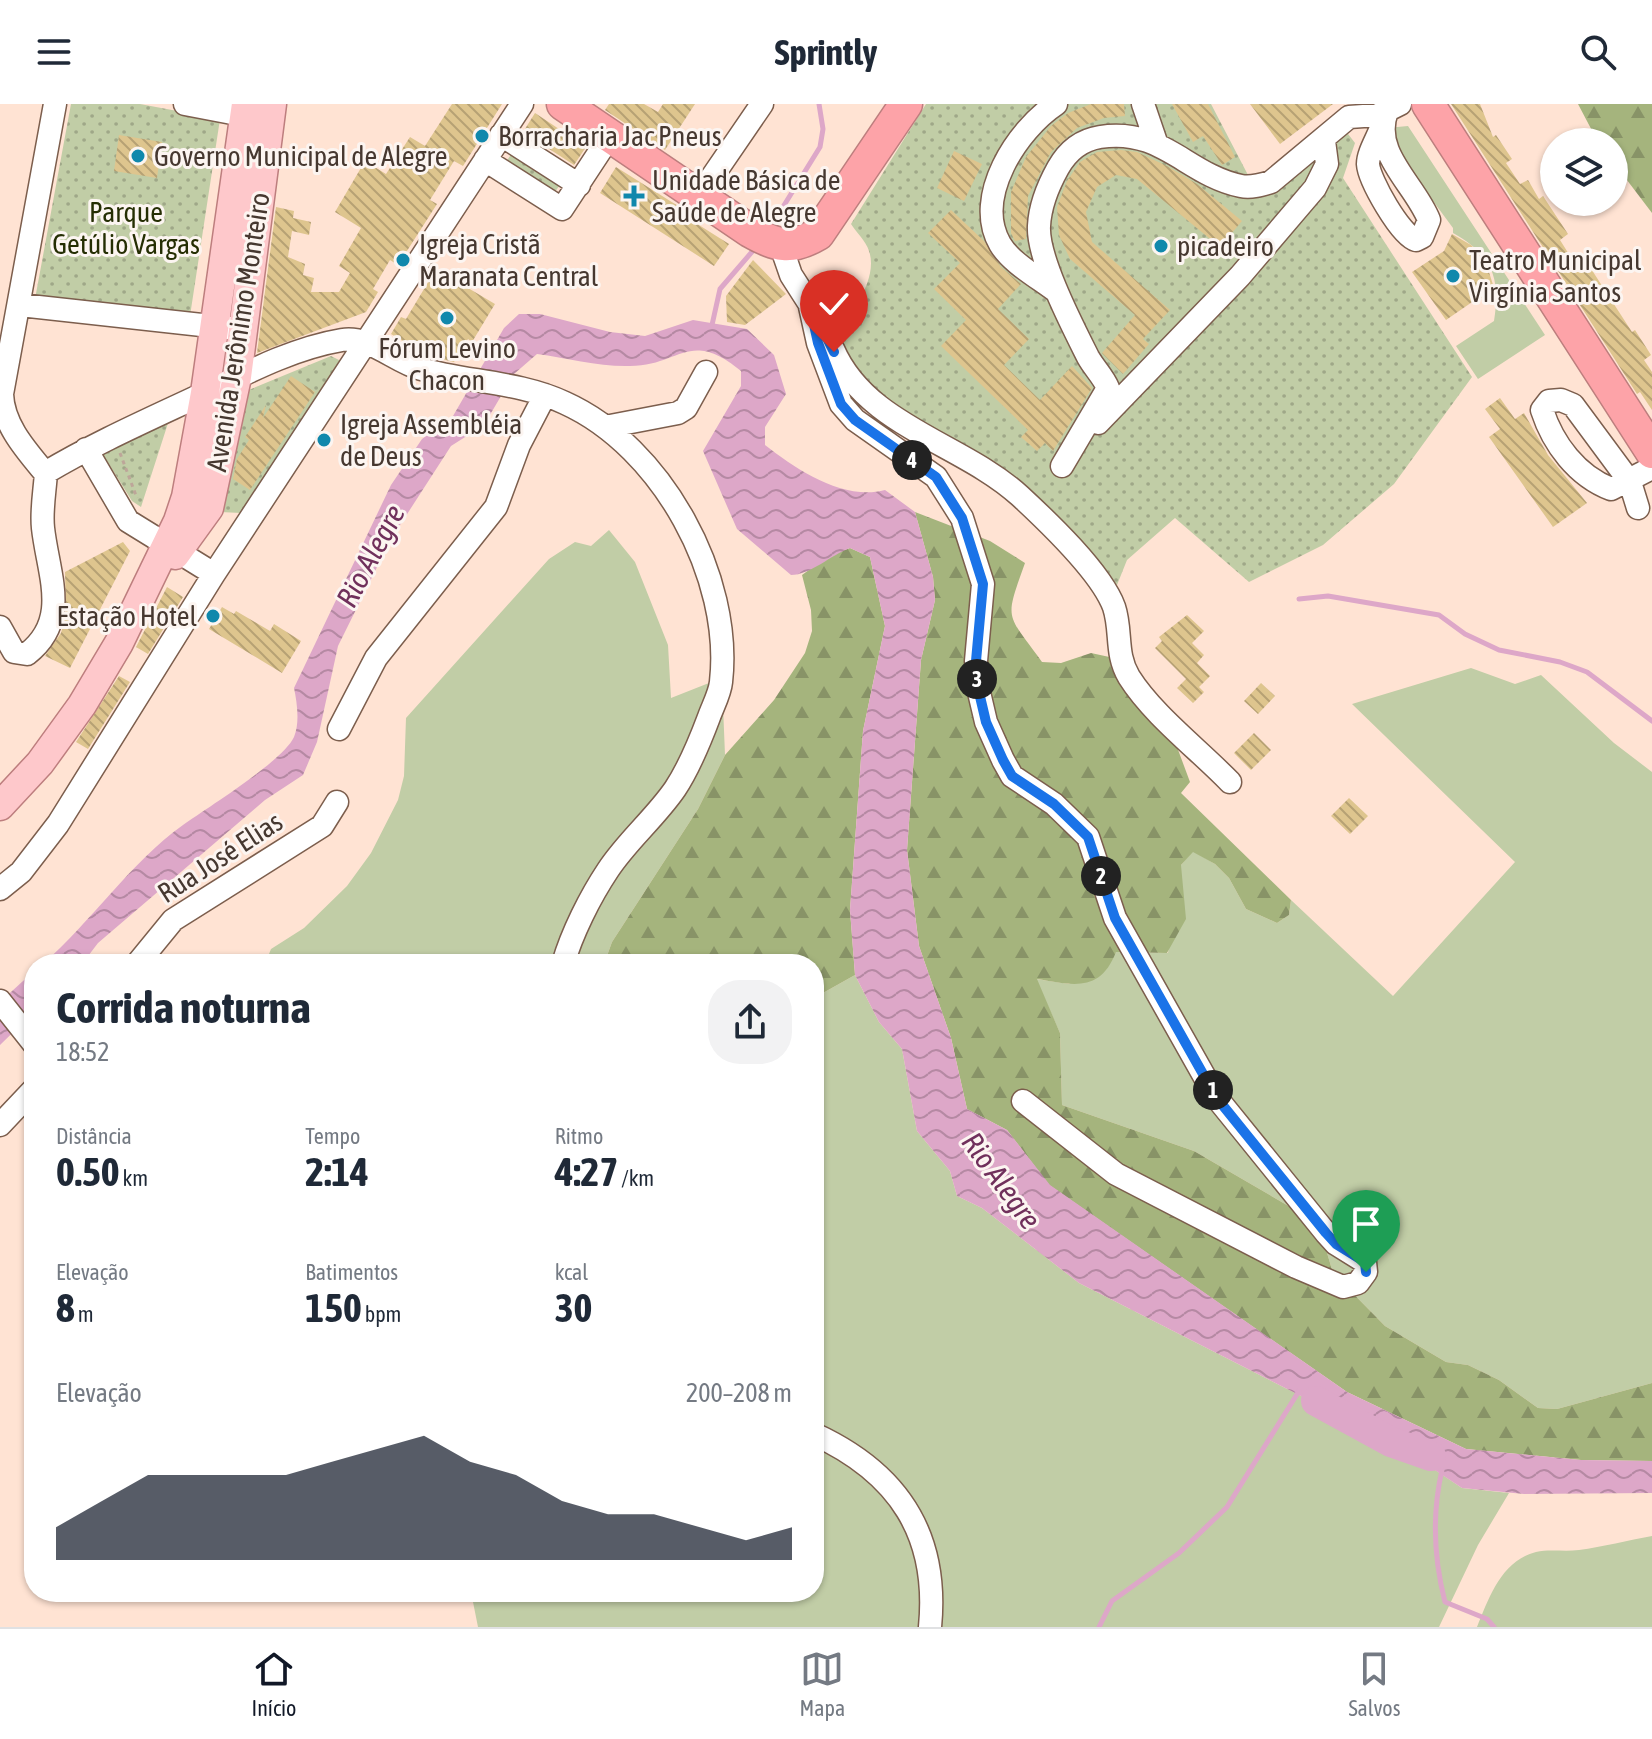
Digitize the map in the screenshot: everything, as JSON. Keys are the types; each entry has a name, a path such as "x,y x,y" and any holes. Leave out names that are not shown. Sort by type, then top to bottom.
{"highway":[{"path":"563,104 766,239 802,244 818,234 906,104"},
{"path":"1428,104 1652,452"}],"main road":[{"name":"Avenida Jerônimo Monteiro","path":"172,548 186,497 215,326 258,111"},
{"name":"Avenida Jerônimo Monteiro","path":"172,548 209,508 237,377 244,330 258,111"},
{"path":"0,806 40,763 82,705 119,643 150,578 172,548"}],"street":[{"path":"0,627 14,652 27,654 48,631 56,611 43,526 46,472 10,426 2,409 55,104"},
{"path":"185,104 258,111"},
{"path":"0,889 21,872 58,824 214,574 522,104"},
{"path":"699,196 762,104"},
{"path":"1056,104 1016,145 1000,175 992,201 992,227 1001,246 1061,294"},
{"path":"1143,104 1156,142"},
{"path":"1062,466 1108,388 1089,359 1045,258 1039,228 1047,187 1065,155 1088,139 1122,134 1156,142 1241,187 1257,187 1271,182 1324,141 1349,117 1389,114"},
{"path":"501,135 579,185"},
{"path":"485,160 562,209 610,136"},
{"path":"1086,425 1097,424 1187,340 1319,194 1327,164 1324,141"},
{"path":"766,239 809,302 844,373 853,384 924,436 1004,482 1088,568 1114,607 1120,660 1129,676 1145,699 1230,782"},
{"path":"809,302 818,343 841,404 855,420 936,477 962,518 983,584 976,661 978,688 986,722 1012,776 1054,804 1088,837 1115,918 1216,1097 1326,1233 1336,1244 1365,1262 1366,1272 1358,1283 1343,1287 1296,1267 1116,1174 1023,1101"},
{"path":"20,305 244,330"},
{"path":"46,472 112,435 237,377 320,345 354,339 412,366 545,395 605,427 655,475 678,512 714,587 721,624 721,684 701,738 675,788 608,870 566,954"},
{"path":"605,427 678,413 686,408 706,372"},
{"path":"339,729 376,658 496,507 519,445 545,395"},
{"path":"86,449 128,521 214,574"},
{"path":"1638,508 1630,482 1652,468"},
{"name":"Rua José Elias","path":"145,954 173,920 322,826 337,802"},
{"path":"0,1001 24,1032"},
{"path":"0,1125 24,1100"},
{"path":"824,1439 848,1452 873,1473 898,1498 916,1525 928,1555 933,1582 930,1627"}],"path":[{"path":"112,435 137,492 128,521"}],"green space":[{"name":"Parque Getúlio Vargas","path":"71,104 140,104 220,119 190,316 35,299"},
{"path":"926,104 1211,104 1248,175 1267,177 1345,130 1355,143 1343,178 1472,377 1394,484 1323,545 1249,582 1175,518 1127,560 1117,585 1061,524 1000,470 909,414 868,383 850,363 835,339 855,309 870,273 869,251 851,224"},
{"path":"1578,104 1652,104 1652,213 1628,181 1628,128 1591,128"},
{"path":"1408,126 1545,335 1478,379 1456,346 1494,321 1496,292 1491,269 1477,250 1453,233 1453,228 1393,147 1387,128"},
{"path":"514,150 562,182 552,196 504,165"},
{"path":"331,356 341,361 343,366 241,513 220,512 239,394"},
{"path":"170,417 141,507 132,501 102,453"},
{"path":"915,512 990,541 1025,563 1014,596 1012,616 1042,662 1061,663 1091,653 1114,658 1164,712 1190,782 1181,793 1291,900 1289,915 1277,923 1246,909 1229,878 1215,864 1193,852 1181,865 1186,919 1167,953 1116,952 1102,974 1084,983 1037,979 1060,1033 1062,1105 1194,1151 1292,1208 1325,1246 1333,1273 1385,1326 1446,1362 1468,1365 1499,1380 1538,1408 1557,1409 1652,1383 1652,1461 1581,1460 1466,1449 1347,1392 1049,1185 1007,1130 967,1109 951,1038 919,946 907,850 921,660 935,600 933,577"},
{"path":"609,530 635,562 668,645 671,698 714,681 723,706 725,755 698,809 612,942 608,954 269,954 271,949 304,928 347,886 371,853 398,800 404,776 406,718 549,559 575,542 591,546"},
{"path":"850,548 870,557 885,626 863,731 850,910 855,975 824,992 824,954 608,954 612,942 698,809 725,755 774,700 805,653 812,631 811,610 802,575 828,556"},
{"path":"1471,668 1515,684 1541,675 1614,743 1652,772 1652,1383 1557,1409 1538,1408 1499,1380 1468,1365 1446,1362 1385,1326 1333,1273 1325,1246 1292,1208 1194,1151 1062,1105 1060,1033 1036,979 1069,984 1116,952 1168,953 1181,865 1193,851 1215,864 1229,878 1246,909 1277,923 1289,915 1291,900 1393,996 1515,862 1352,704"},
{"path":"855,975 879,1022 902,1049 917,1131 950,1171 957,1196 982,1208 1079,1283 1342,1417 1371,1427 1462,1488 1509,1493 1478,1545 1439,1627 478,1627 473,1602 824,1602 824,992"},
{"path":"1652,1536 1652,1627 1477,1627 1498,1582 1514,1563 1524,1557 1541,1551 1579,1550"}],"water":[{"path":"519,314 540,314 610,332 645,336 693,320 747,329 774,355 786,394 765,427 765,445 822,481 853,491 885,490 915,512 933,577 935,600 921,660 907,850 919,946 951,1038 967,1109 1007,1130 1050,1185 1347,1392 1466,1449 1581,1460 1652,1461 1652,1493 1524,1494 1462,1488 1371,1428 1342,1417 1079,1283 982,1208 957,1196 950,1171 917,1131 902,1049 879,1022 855,975 850,910 863,731 885,626 870,557 850,548 806,572 791,575 737,529 703,451 741,386 741,371 709,352 685,352 661,361 630,366 595,364 537,354 514,374 484,425 451,446 391,539 338,646 317,742 303,775 265,800 98,943 90,954 54,954 164,840 260,771 287,747 297,725 294,688 391,485 422,439 453,416 504,328"},
{"path":"24,980 24,1022 0,1045 0,1002"}],"building":[{"path":"452,104 502,104 463,166 454,161 430,200 437,204 398,265 390,260 373,289 378,292 366,312 257,353 276,207 294,211 293,218 311,222 309,235 292,231 288,257 305,264 303,275 314,278 311,292 339,292 350,273 339,266 361,228 335,212 365,161 386,174 410,137 425,146"},
{"path":"609,104 644,104 658,112 663,104 695,104 665,150 605,110"},
{"path":"1091,104 1124,104 1125,116 1104,118 1077,128 1051,152 1028,196 1026,239 1015,241 1011,233 1011,192 1026,157 1051,126 1068,113"},
{"path":"1172,104 1208,104 1235,157 1222,165 1203,136 1193,142"},
{"path":"1250,104 1333,104 1280,144"},
{"path":"1451,104 1480,104 1493,137 1496,135 1512,159 1506,163 1520,184 1528,180 1540,198 1540,216 1556,216 1568,234 1560,240 1577,267 1586,261 1632,332 1635,330 1651,355 1644,360 1652,372 1652,410 1640,392 1637,394"},
{"path":"535,113 586,147 574,165 523,132"},
{"name":"Governo Municipal de Alegre","path":"119,135 162,142 157,178 114,171"},
{"path":"954,151 982,164 964,201 937,188"},
{"path":"1097,152 1137,152 1167,166 1197,184 1242,221 1220,247 1137,179 1116,175 1097,187 1086,212 1092,242 1170,310 1143,339 1149,344 1123,374 1102,353 1135,315 1070,259 1059,235 1057,207 1067,181 1080,162"},
{"path":"616,167 694,216 691,220 729,244 714,266 600,193"},
{"path":"951,210 984,241 1001,267 1021,284 998,309 1029,339 1004,365 1040,400 1072,366 1092,388 1053,451 1045,443 1037,451 1021,437 1028,430 941,346 966,320 934,289 960,263 928,233"},
{"name":"Teatro Municipal Virgínia Santos","path":"1452,234 1471,245 1485,260 1497,297 1478,298 1446,320 1412,272 1444,251"},
{"path":"753,260 786,294 745,325 727,322 726,296"},
{"name":"Fórum Levino Chacon","path":"436,269 495,304 472,342 468,339 454,362 428,356 391,334 401,317 406,319"},
{"path":"291,376 315,392 250,490 233,479 237,459 249,440 245,437 266,405 263,418"},
{"path":"1500,398 1515,419 1524,413 1548,455 1587,503 1553,527 1489,437 1500,429 1485,409"},
{"path":"123,542 130,551 70,668 45,656 61,633 66,615 65,572"},
{"path":"167,587 183,597 148,654 136,647"},
{"path":"222,607 234,614 236,611 270,631 274,624 301,641 282,673 209,629"},
{"path":"1187,615 1204,631 1192,643 1204,655 1197,663 1210,676 1199,687 1204,692 1193,703 1177,688 1186,679 1155,648 1162,641 1159,637"},
{"path":"119,676 130,682 88,749 76,742"},
{"path":"1261,683 1275,696 1258,714 1244,701"},
{"path":"1254,733 1271,750 1251,770 1234,753"},
{"path":"1349,798 1368,816 1350,834 1331,816"}],"waterway":[{"path":"770,228 820,147 823,129 819,104"},
{"path":"712,325 720,289 757,246"},
{"path":"1299,599 1328,596 1439,615 1465,634 1499,650 1560,662 1587,672 1652,721"},
{"path":"1099,1627 1112,1601 1179,1553 1227,1507 1299,1391"},
{"name":"Rio Alegre","path":"1316,1401 1391,1442 1431,1456"},
{"path":"1442,1470 1436,1536 1438,1569 1445,1602 1487,1619 1494,1627"}],"place":[{"name":"Borracharia Jac Pneus","path":"482,136"},
{"name":"Governo Municipal de Alegre","path":"138,156"},
{"name":"Unidade Básica de Saúde de Alegre","path":"634,196"},
{"name":"picadeiro","path":"1161,246"},
{"name":"Igreja Cristã Maranata Central","path":"403,260"},
{"name":"Teatro Municipal Virgínia Santos","path":"1453,276"},
{"name":"Fórum Levino Chacon","path":"447,318"},
{"name":"Igreja Assembléia de Deus","path":"324,440"},
{"name":"Estação Hotel","path":"213,616"}],"route":[{"path":"834,352 809,302 818,343 841,404 855,420 936,477 951,495 962,518 983,584 976,661 978,688 986,722 1012,776 1026,789 1054,804 1088,837 1115,918 1146,967 1216,1097 1326,1233 1336,1244 1365,1262 1366,1272"}]}
